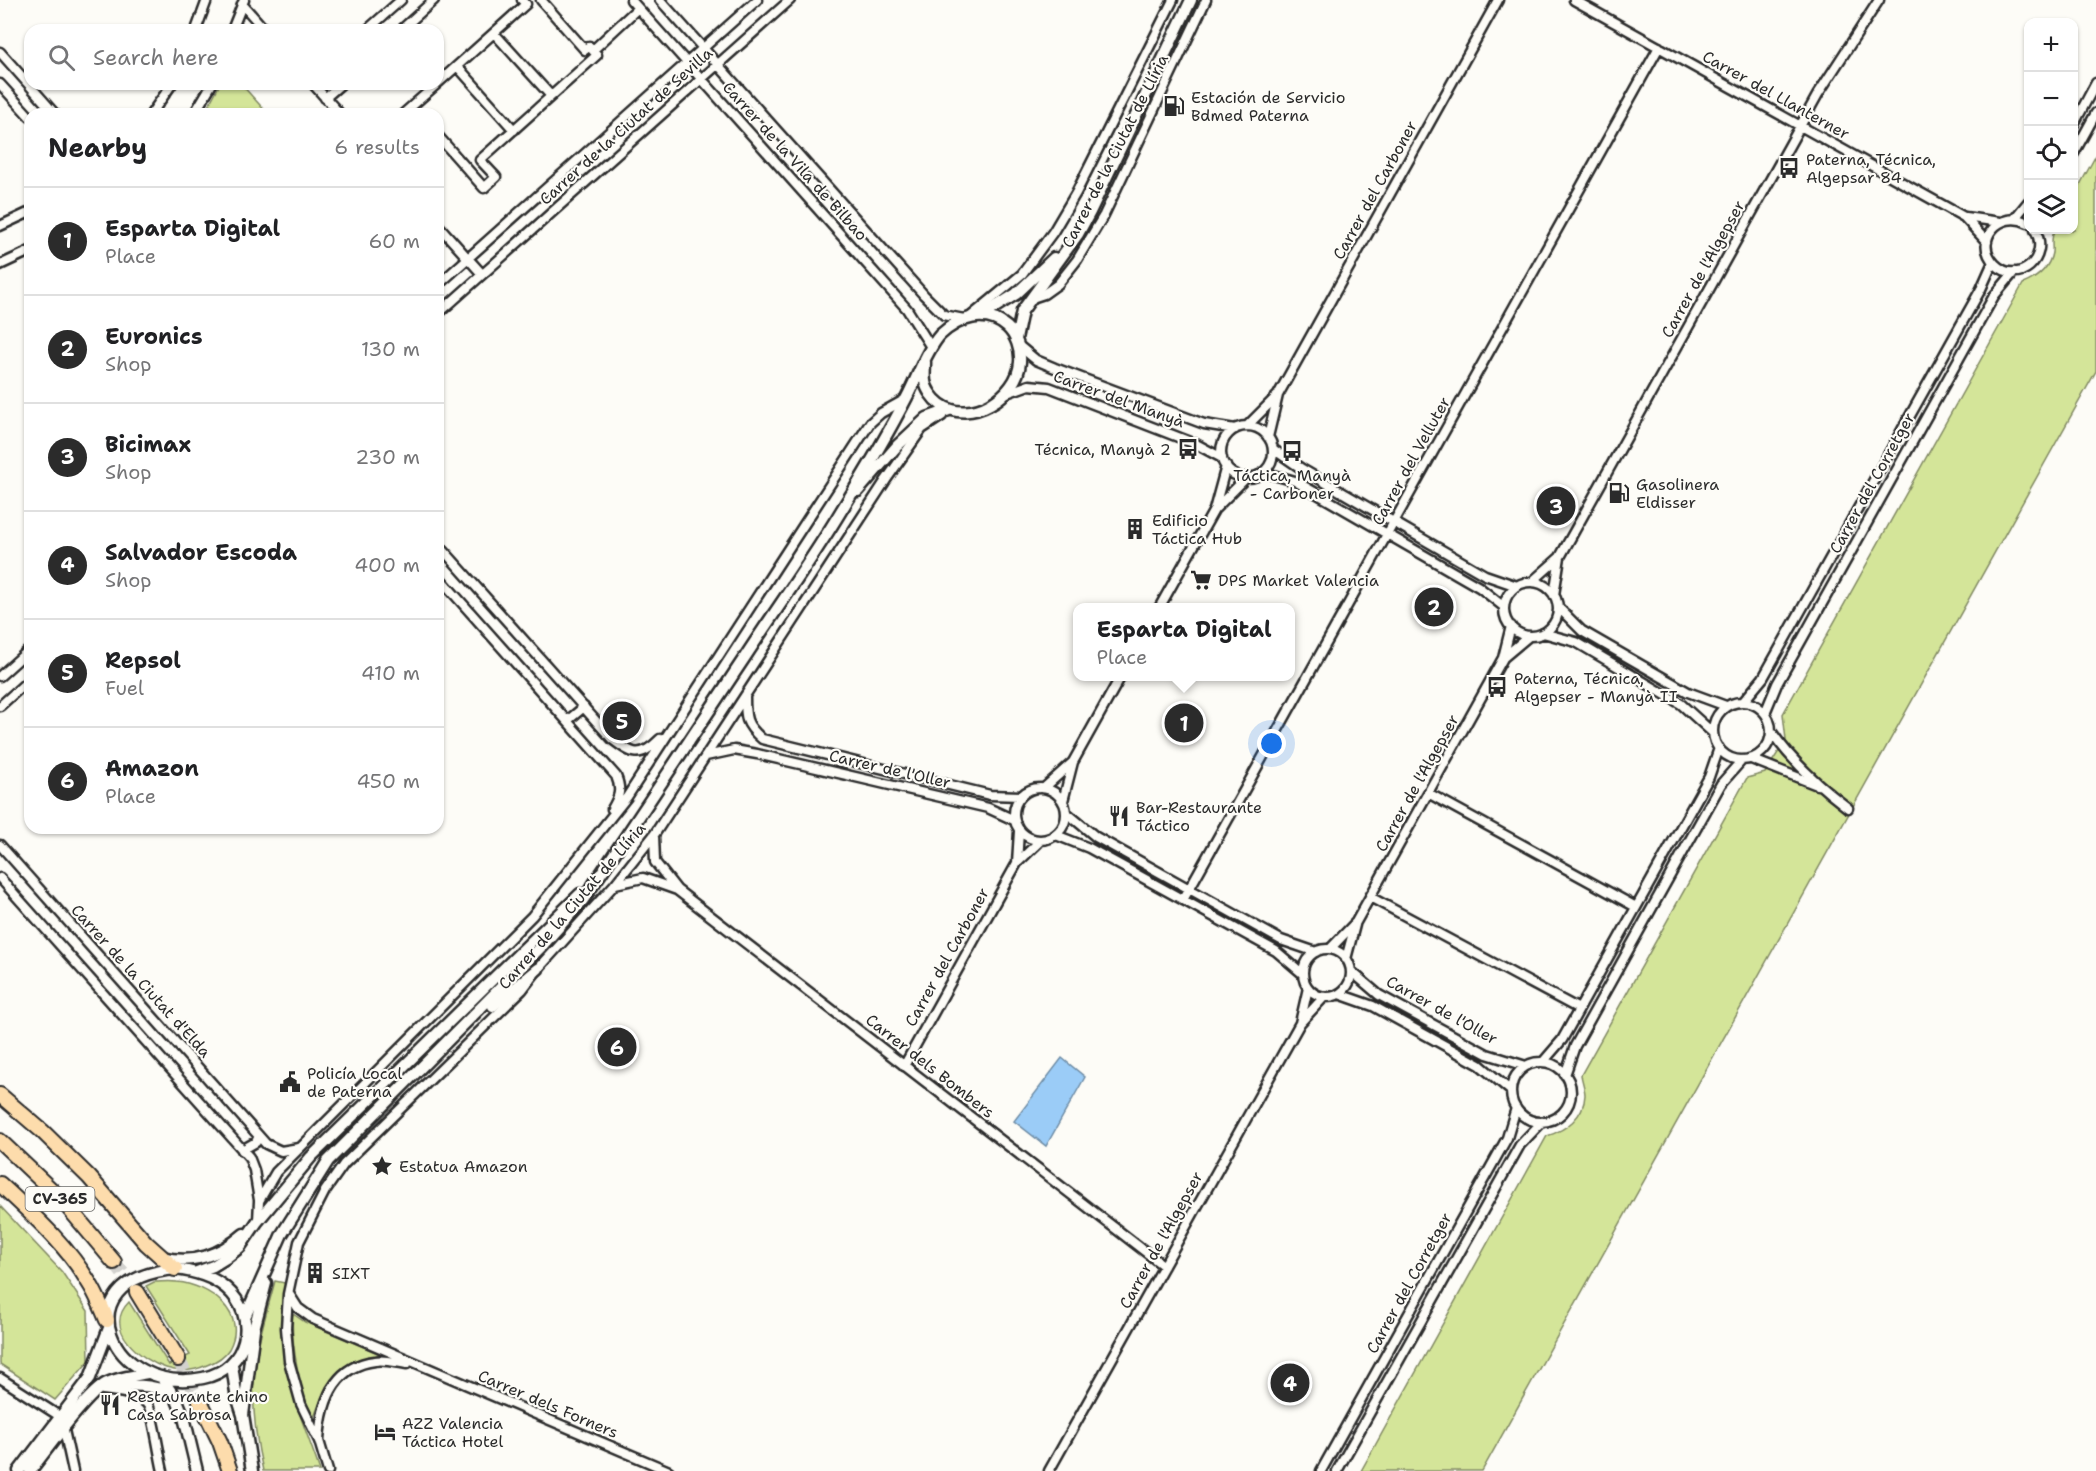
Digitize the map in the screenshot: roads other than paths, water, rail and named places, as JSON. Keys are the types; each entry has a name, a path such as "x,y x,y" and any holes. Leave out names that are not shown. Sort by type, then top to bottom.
{"main road":[{"path":"0,1095 42,1131 89,1177 146,1243 175,1269"},
{"name":"CV-365","path":"0,1141 62,1200 114,1262"},
{"path":"0,1184 39,1220 76,1263 92,1286 108,1324"},
{"path":"137,1292 178,1359"},
{"path":"200,1401 220,1442 230,1471"}],"street":[{"path":"198,24 207,0"},
{"path":"374,24 401,0"},
{"path":"408,24 434,0"},
{"path":"444,77 526,4 522,0"},
{"path":"444,143 484,188 496,177 480,159 597,55 589,46 585,50 541,0"},
{"name":"Carrer de la Vila de Bilbao","path":"631,0 907,309 931,346"},
{"name":"Carrer de la Vila de Bilbao","path":"660,0 924,295 944,315 972,318"},
{"name":"Carrer de la Ciutat de Sevilla","path":"444,280 757,0"},
{"name":"Carrer de la Ciutat de Sevilla","path":"444,309 790,0"},
{"name":"Carrer de la Ciutat de Llíria","path":"972,318 1022,274 1053,232 1082,183 1173,0"},
{"name":"Carrer de la Ciutat de Llíria","path":"925,362 925,383 934,400 953,411 964,413 984,408 1003,395 1016,376 1020,362 1017,342 1022,310 1078,234 1090,212 1191,0"},
{"name":"Carrer de la Ciutat de Llíria","path":"1032,298 1044,294 1058,284 1077,261 1104,214 1206,0"},
{"name":"Carrer del Carboner","path":"1268,436 1278,395 1498,0"},
{"name":"Carrer del Llanterner","path":"1574,0 1964,217 1987,242"},
{"name":"Carrer de l'Algepser","path":"1560,557 1818,94 1879,0"},
{"path":"234,24 243,2"},
{"path":"243,2 260,24"},
{"path":"593,50 638,8"},
{"path":"494,33 551,96"},
{"name":"Carrer del Velluter","path":"1189,889 1659,47"},
{"path":"0,52 24,79"},
{"path":"457,66 514,130"},
{"path":"2078,115 2096,83"},
{"path":"0,84 24,110"},
{"path":"34,90 50,108"},
{"path":"155,108 168,90"},
{"path":"198,108 208,90"},
{"path":"318,90 334,108"},
{"path":"325,98 334,90"},
{"path":"410,108 429,90"},
{"path":"2078,144 2096,113"},
{"path":"2015,218 2024,207"},
{"path":"0,226 24,215"},
{"name":"Carrer del Llanterner","path":"1964,217 2000,222"},
{"path":"2014,272 2006,271 1993,262 1989,256 1987,242 1994,227 2000,222 2015,218 2024,221"},
{"path":"444,232 482,274"},
{"name":"Carrer de la Ciutat de Llíria","path":"245,1317 282,1234 328,1161 543,945 583,900 841,512 906,398 931,346 942,334 1016,294 1078,234"},
{"name":"Carrer del Corretger","path":"1765,713 1777,684 1994,296 2014,272 2030,267 2035,261 2040,245 2036,234"},
{"path":"0,265 24,254"},
{"name":"Carrer del Corretger","path":"1743,702 1763,678 1981,290 1993,262"},
{"path":"972,318 996,320 1010,329 1017,342"},
{"name":"Carrer del Manyà","path":"1017,342 1036,360 1055,368 1204,424 1235,429"},
{"name":"Carrer del Manyà","path":"1003,395 1029,385 1049,387 1196,444 1224,462"},
{"name":"Carrer del Carboner","path":"1247,426 1278,395"},
{"name":"Carrer de la Ciutat de Llíria","path":"258,1222 259,1201 276,1172 532,916 598,834 633,788 870,423 881,413 906,398"},
{"name":"Carrer de la Ciutat de Llíria","path":"841,512 897,446 927,418 953,411"},
{"name":"Carrer de la Ciutat de Llíria","path":"319,1441 301,1404 289,1361 286,1328 288,1294 299,1242 325,1191 344,1164 522,990 537,969 615,884 654,835 886,480 922,429 939,417 953,411"},
{"path":"1163,603 1214,510 1247,477 1263,472 1269,466 1273,449 1268,436 1255,427 1235,429 1223,441 1224,462 1214,510"},
{"path":"1273,449 1302,469 1485,574 1517,586"},
{"path":"1224,462 1232,472 1247,477"},
{"path":"1263,472 1295,481 1479,587 1504,607"},
{"path":"444,551 612,739 627,750 637,753 650,750 669,731"},
{"path":"1560,557 1533,581 1510,591 1504,607 1511,626 1529,636 1544,633 1576,642 1681,704 1713,732"},
{"path":"1560,557 1554,594 1558,607 1582,632 1688,692 1726,706"},
{"path":"1533,581 1542,583 1554,594"},
{"path":"444,583 616,776 620,785 620,794 598,834"},
{"path":"1544,633 1555,622 1558,607"},
{"path":"1503,658 1511,626"},
{"path":"1503,658 1529,636"},
{"path":"0,676 24,654"},
{"name":"Carrer de l'Algepser","path":"1356,922 1503,658"},
{"path":"1063,801 1073,762 1118,681"},
{"path":"0,706 24,684"},
{"path":"745,696 745,717 751,729 762,739 757,754"},
{"path":"1818,786 1746,760 1725,755 1719,748 1713,732 1719,713 1726,706 1743,702 1759,707 1765,713 1772,731 1786,753 1818,786 1848,808"},
{"path":"567,721 584,707"},
{"path":"1565,1075 1575,1046 1715,793 1746,760 1766,749 1772,731"},
{"name":"Carrer de l'Oller","path":"762,739 990,795 1021,796"},
{"path":"1543,1062 1562,1040 1709,777 1719,748"},
{"name":"Carrer de l'Oller","path":"706,756 734,750 757,754 988,808 1014,819"},
{"path":"1044,788 1073,762"},
{"path":"1067,813 1062,829 1056,835 1040,841 1032,840 1020,831 1014,819 1014,811 1021,796 1028,791 1044,788 1052,790 1063,801 1067,813 1096,837 1281,940 1316,952"},
{"path":"1428,793 1636,907"},
{"name":"Carrer del Carboner","path":"1017,863 1020,831"},
{"name":"Carrer dels Bombers","path":"654,835 655,862 677,890 1164,1266"},
{"path":"1056,835 1089,848 1276,951 1303,974 1312,993 1324,997 1339,994 1348,984 1351,971 1342,954 1330,949"},
{"name":"Carrer del Carboner","path":"904,1066 1017,863 1040,841"},
{"name":"Carrer de la Ciutat d'Elda","path":"0,845 259,1136 266,1143 281,1150 299,1148"},
{"name":"Carrer de la Ciutat de Llíria","path":"196,1272 213,1266 240,1246 311,1157 569,904 610,860"},
{"path":"0,878 249,1157 254,1170 259,1201"},
{"name":"Carrer dels Bombers","path":"615,884 643,878 677,890"},
{"path":"1183,900 1189,889"},
{"path":"1370,897 1579,1009"},
{"path":"1303,974 1306,961 1316,952 1330,949 1356,922"},
{"path":"1346,959 1356,922"},
{"path":"414,1076 537,969"},
{"name":"Carrer de l'Oller","path":"1351,971 1379,995 1487,1054 1526,1066"},
{"path":"1300,1023 1308,988"},
{"name":"Carrer de l'Oller","path":"1339,994 1374,1006 1470,1059 1511,1091"},
{"path":"1300,1023 1324,997"},
{"name":"Carrer de l'Algepser","path":"1049,1471 1300,1023"},
{"path":"1543,1062 1552,1064 1565,1075 1570,1089 1567,1105 1557,1117 1542,1122 1527,1118 1516,1108 1511,1091 1513,1081 1518,1072 1526,1066 1543,1062"},
{"name":"Carrer del Corretger","path":"1321,1471 1507,1138 1516,1108"},
{"name":"Carrer del Corretger","path":"1337,1471 1520,1145 1542,1122"},
{"path":"242,1150 256,1142 259,1136"},
{"path":"161,1257 189,1261 203,1259 228,1246 258,1222"},
{"path":"243,1414 254,1329 273,1257"},
{"path":"19,1471 90,1378 108,1324 113,1300 125,1286 139,1277 151,1272 175,1269 196,1272 226,1287 237,1300 245,1317 246,1332 243,1346 232,1365 223,1372 201,1379 174,1380 148,1373 124,1355 115,1343 108,1324"},
{"name":"Carrer dels Forners","path":"288,1294 298,1308 314,1319 416,1365 669,1471"},
{"name":"Carrer dels Forners","path":"319,1441 320,1422 327,1395 334,1383 345,1373 375,1360 416,1365"},
{"path":"232,1365 252,1471"},
{"path":"30,1471 109,1382 148,1373"},
{"path":"161,1377 177,1400 184,1417 197,1471"},
{"path":"0,1378 61,1417"},
{"path":"100,1390 140,1385 154,1386 171,1392"},
{"path":"100,1390 122,1392 140,1399 149,1406 163,1471"},
{"path":"64,1430 73,1471"},
{"path":"319,1441 328,1471"}],"water":[{"path":"1062,1058 1085,1077 1046,1146 1014,1121"}],"tunnel":[{"path":"114,1262 137,1292"},
{"path":"178,1359 200,1401"}],"place":[{"name":"Estación de Servicio Bdmed Paterna","path":"1174,106"},
{"name":"Paterna, Técnica, Algepsar 84","path":"1789,168"},
{"name":"Técnica, Manyà 2","path":"1188,449"},
{"name":"Táctica, Manyà - Carboner","path":"1292,451"},
{"name":"Gasolinera Eldisser","path":"1619,493"},
{"name":"Bicimax","path":"1556,506"},
{"name":"Edificio Táctica Hub","path":"1135,529"},
{"name":"DPS Market Valencia","path":"1201,580"},
{"name":"Euronics","path":"1434,607"},
{"name":"Paterna, Técnica, Algepser - Manyà II","path":"1497,687"},
{"name":"Repsol","path":"622,721"},
{"name":"Esparta Digital","path":"1184,723"},
{"name":"Bar-Restaurante Táctico","path":"1119,816"},
{"name":"Amazon","path":"617,1047"},
{"name":"Policía Local de Paterna","path":"290,1082"},
{"name":"Estatua Amazon","path":"382,1166"},
{"name":"SIXT","path":"315,1273"},
{"name":"Salvador Escoda","path":"1290,1383"},
{"name":"Restaurante chino Casa Sabrosa","path":"110,1405"},
{"name":"AZZ Valencia Táctica Hotel","path":"385,1432"}]}
